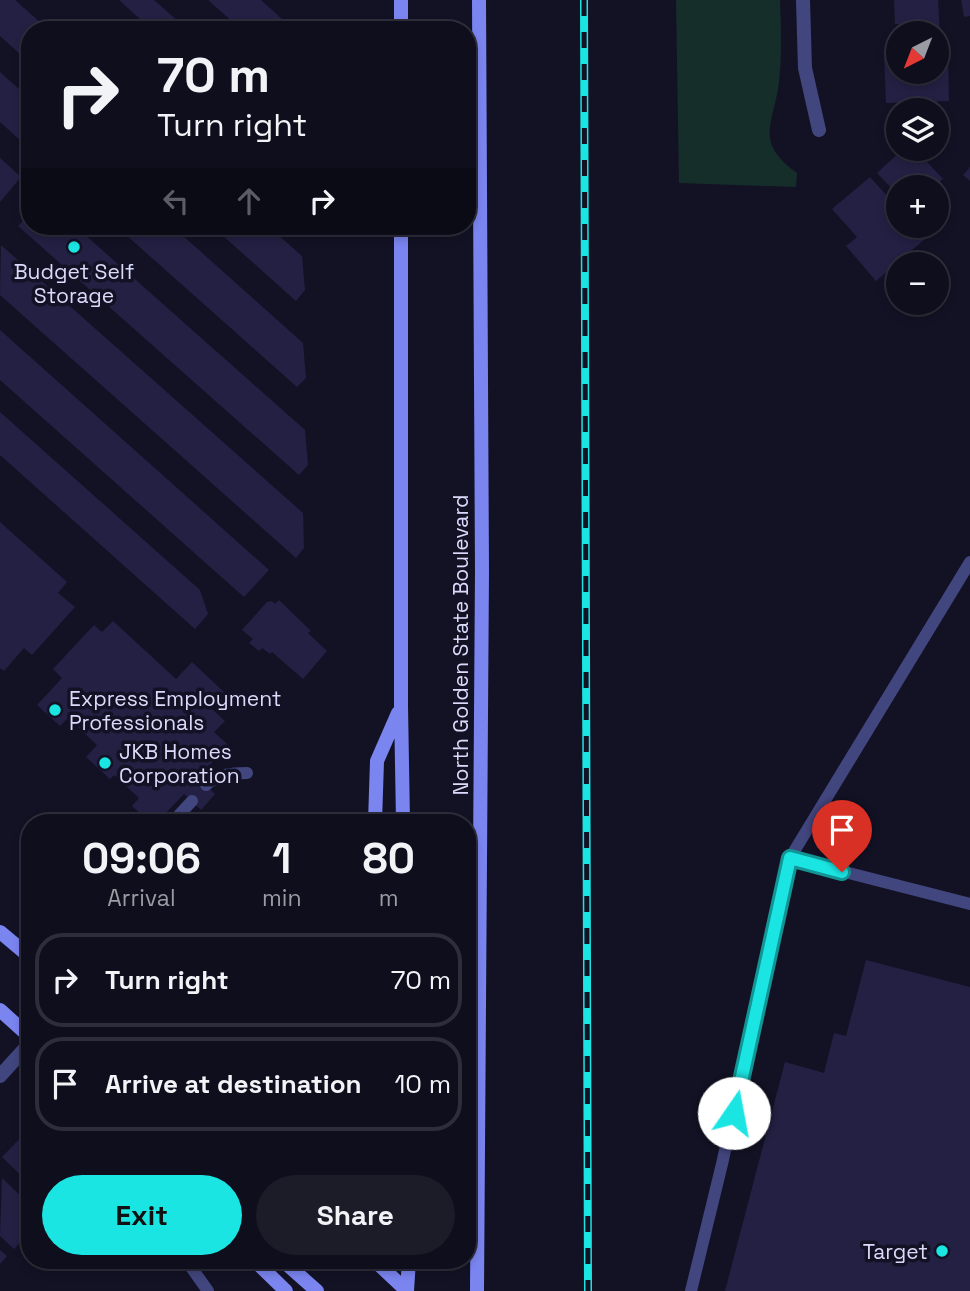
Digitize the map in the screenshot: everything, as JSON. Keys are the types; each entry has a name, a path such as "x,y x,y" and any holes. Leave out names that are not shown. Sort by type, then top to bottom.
{"main road":[{"path":"401,0 401,21"},
{"name":"North Golden State Boulevard","path":"477,1291 482,571 479,0"},
{"path":"401,235 403,814"},
{"path":"375,814 377,761 401,706"},
{"path":"0,932 21,950"},
{"path":"0,1010 21,1029"},
{"path":"263,1269 286,1291"},
{"path":"292,1269 317,1291"},
{"path":"384,1269 407,1291"},
{"path":"407,1291 408,1269"}],"street":[{"path":"803,0 804,68 819,130"},
{"path":"0,1076 21,1053"}],"lane":[{"path":"691,1291 790,858 970,562"},
{"path":"206,785 228,773 247,773"},
{"path":"180,814 192,801"},
{"path":"790,858 970,904"},
{"path":"192,1269 208,1291"}],"green space":[{"path":"676,0 780,0 780,72 770,131 775,151 783,162 797,173 796,187 679,183"}],"building":[{"path":"0,0 15,0 39,21 21,21 21,55 0,36"},
{"path":"119,0 154,0 178,21 142,21"},
{"path":"208,0 261,0 284,21 232,21"},
{"path":"894,0 938,0 939,21 895,21"},
{"path":"961,0 970,0 970,16 964,17"},
{"path":"884,54 886,84 949,84 949,98 886,98 886,103"},
{"path":"0,72 21,91 21,141 0,122"},
{"path":"0,158 21,177 0,202"},
{"path":"890,161 926,161 939,175 886,175 886,182 877,173"},
{"path":"970,167 970,181 963,175"},
{"path":"870,177 886,195 886,238 925,239 910,252 886,252 886,272 876,281 846,246 857,237 832,209"},
{"path":"28,235 85,235 305,430 308,465 299,475"},
{"path":"126,235 182,235 303,343 306,378 297,387"},
{"path":"222,235 278,235 302,256 305,290 296,301"},
{"path":"1,245 303,513 304,548 296,558 0,295"},
{"path":"0,330 269,570 244,597 0,380"},
{"path":"0,412 200,590 208,614 195,629 0,455"},
{"path":"0,522 67,582 58,593 75,607 32,655 24,648 4,671 0,668"},
{"path":"279,600 327,651 303,679 272,652 270,654 262,648 259,651 249,643 253,639 242,630 267,602 272,601 275,604"},
{"path":"113,621 176,679 192,662 226,694 212,709 225,721 214,732 228,745 198,778 215,794 201,810 184,794 165,814 140,814 132,806 139,798 114,775 110,779 86,757 97,745 68,718 60,726 37,705 62,678 53,669 94,625 102,632"},
{"path":"866,960 970,987 970,1291 725,1291 785,1062 824,1073 834,1033 846,1036"},
{"path":"21,1137 21,1175 2,1157"},
{"path":"2,1178 21,1196 21,1242 14,1249 0,1236"},
{"path":"0,1250 7,1256 0,1264"}],"railway":[{"path":"584,0 588,1291"}],"place":[{"name":"Budget Self Storage","path":"74,247"},
{"name":"Express Employment Professionals","path":"55,710"},
{"name":"JKB Homes Corporation","path":"105,763"},
{"name":"Target","path":"942,1251"}],"route":[{"path":"734,1113 790,858 842,872"}]}
